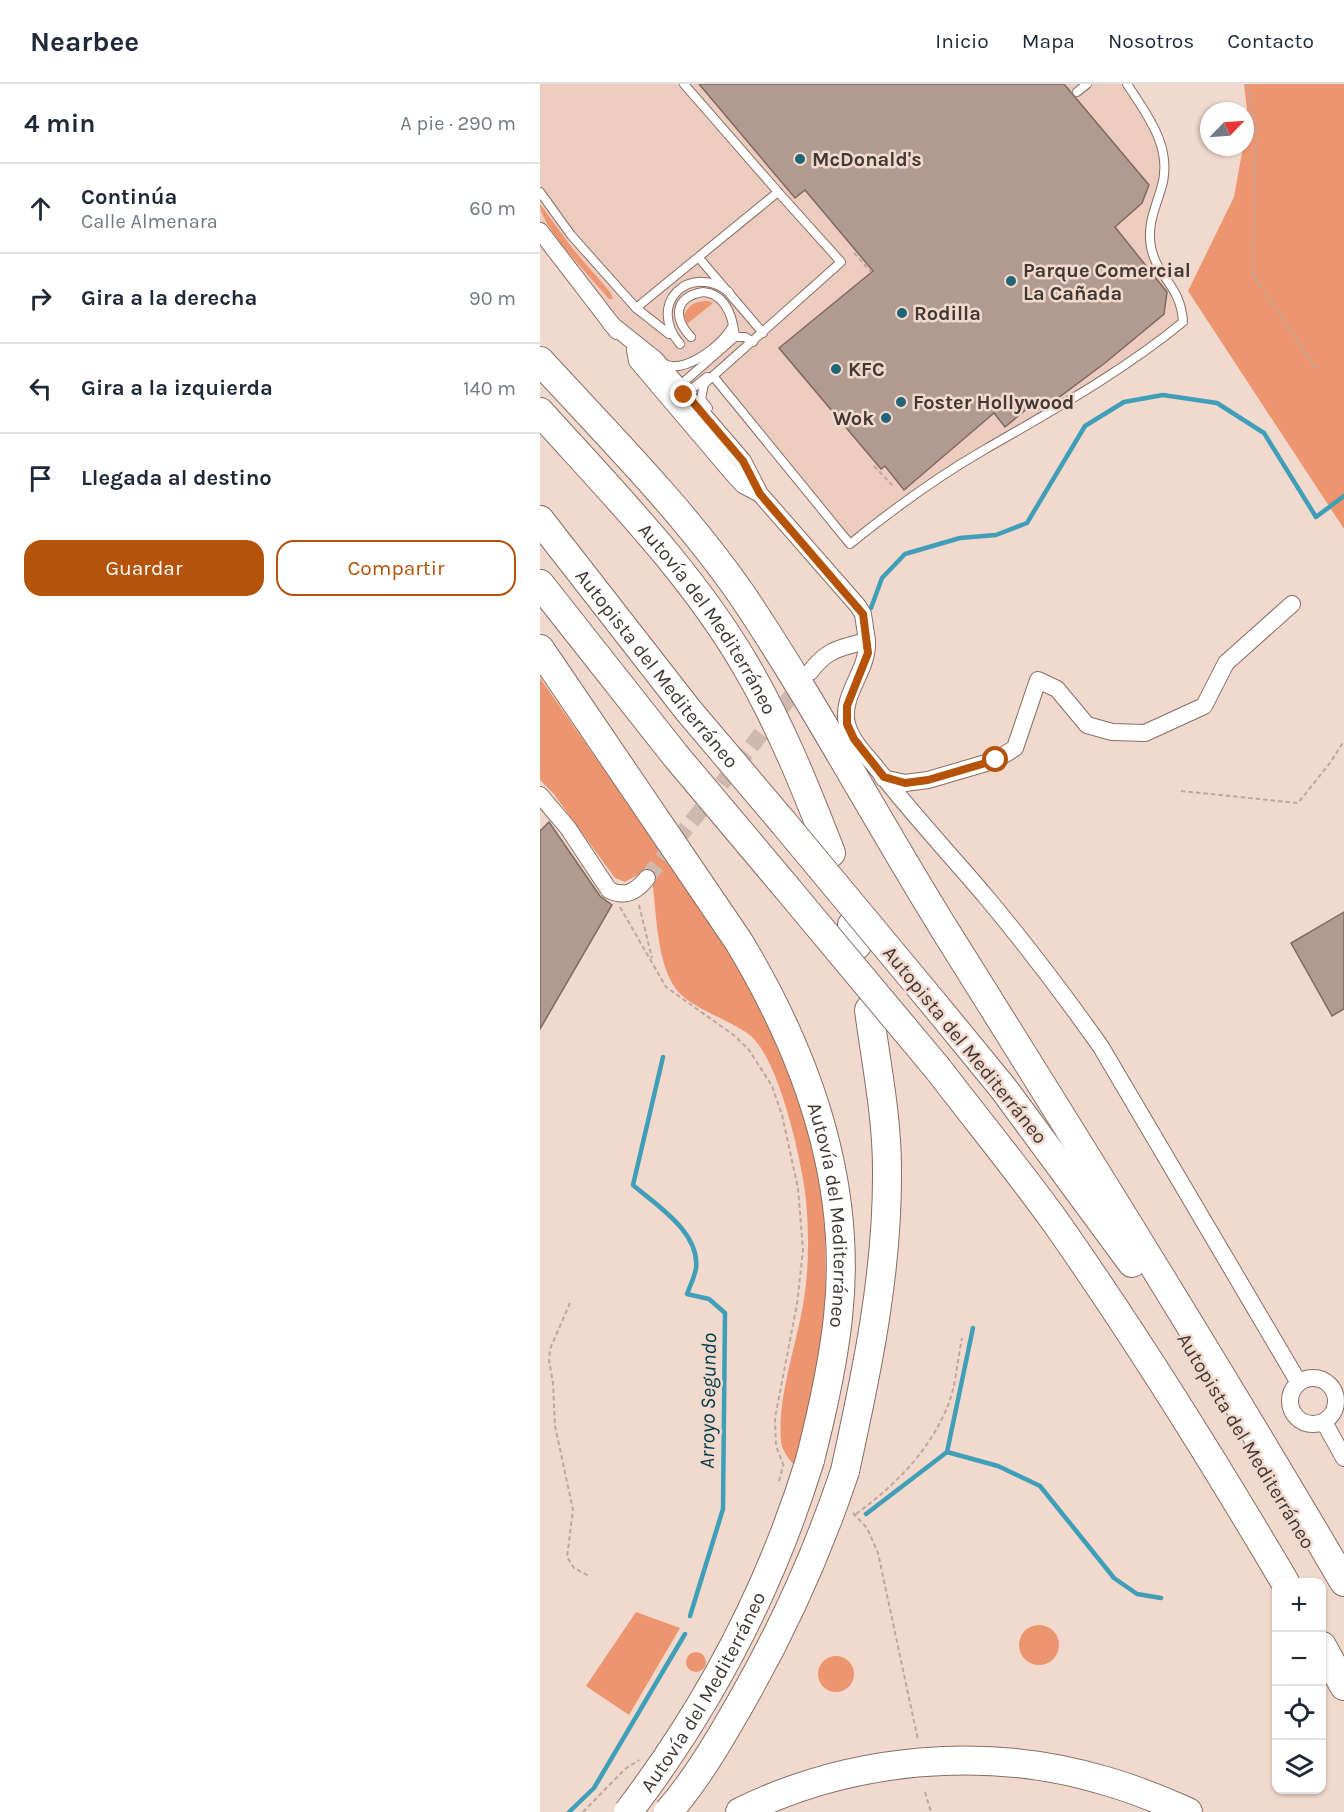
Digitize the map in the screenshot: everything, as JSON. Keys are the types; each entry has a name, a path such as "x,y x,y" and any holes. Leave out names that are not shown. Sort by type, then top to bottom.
{"highway":[{"path":"540,361 671,502 741,594 905,866 1156,1267 1344,1582"},
{"path":"540,378 663,517 702,567 755,654 790,721 801,746 806,789"},
{"name":"Autovía del Mediterráneo","path":"540,412 645,530 702,601 746,665 782,732 831,853"},
{"name":"Autopista del Mediterráneo","path":"540,520 688,710 1003,1088 1134,1266 1186,1342 1344,1603"},
{"name":"Autopista del Mediterráneo","path":"540,584 675,755 938,1069 1056,1223 1196,1431 1283,1578"},
{"name":"Autovía del Mediterráneo","path":"540,650 739,942 765,985 792,1039 822,1125 838,1218 840,1270 838,1316 830,1370 799,1466 796,1504 747,1622 691,1720 628,1812"},
{"name":"Autovía del Mediterráneo","path":"668,1812 718,1744 775,1642 798,1597 845,1471 874,1339 884,1255 887,1168 882,1103 869,1010"},
{"path":"1326,1653 1344,1686"},
{"path":"740,1812 834,1776 934,1761 1017,1762 1072,1773 1105,1780 1188,1812"}],"street":[{"path":"540,231 611,324 680,393"},
{"path":"611,324 656,359 726,455 746,468 760,494 858,606 863,614 868,653 847,706 847,724 854,739 987,898 1069,1001 1101,1047 1299,1383"},
{"path":"635,350 638,361 732,473 743,485 760,494"},
{"path":"884,777 905,783 928,780 996,760 1015,747 1038,680 1057,689 1087,725 1112,732 1145,733 1204,706 1226,663 1292,604"},
{"path":"810,672 820,657 832,650 867,641"},
{"path":"540,795 564,824 609,890 619,894 629,893 645,880"},
{"path":"1317,1378 1326,1382 1335,1393 1336,1402 1333,1414 1324,1422 1311,1425 1302,1422 1294,1415 1290,1405 1291,1394 1299,1383 1317,1378"},
{"path":"1324,1422 1344,1458"}],"lane":[{"path":"684,84 841,262 702,387 701,399 725,430 746,468"},
{"path":"1077,92 1087,84"},
{"path":"713,376 850,544 895,508 982,451 1031,424 1145,353 1183,322 1182,304 1175,289 1159,268 1149,233 1166,163 1161,144 1148,116 1127,84"},
{"path":"540,192 571,235 636,308 674,337"},
{"path":"636,308 778,192"},
{"path":"699,258 763,333"},
{"path":"680,344 667,327 668,303 676,293 696,281 718,284 729,292"},
{"path":"691,337 679,322 678,312 685,300 697,293 707,292 717,296 730,313 735,337"},
{"path":"656,359 668,366 681,367 690,364 732,327"},
{"path":"680,393 735,337 745,337 753,342"},
{"path":"706,351 720,350"},
{"path":"680,393 705,378 713,376"}],"path":[{"path":"1247,84 1256,129 1253,275 1318,371"},
{"path":"854,253 871,272"},
{"path":"874,466 892,485"},
{"path":"1181,791 1298,803 1330,764 1344,741"},
{"path":"645,880 639,906 654,963"},
{"path":"609,890 671,992 745,1045 768,1078 782,1115 801,1208 803,1250 797,1304 775,1418 776,1446 799,1466"},
{"path":"570,1303 550,1349 549,1360 553,1383 555,1426 573,1510 567,1557 574,1568 589,1576"},
{"path":"855,1514 899,1479 924,1449 947,1409 962,1338"},
{"path":"849,1511 855,1514 867,1528 878,1553 918,1740"},
{"path":"925,1791 931,1812"}],"shaded area":[{"path":"540,84 1127,84 1148,116 1166,163 1152,213 1152,251 1175,289 1183,322 1145,353 982,451 850,544 713,376 686,394 611,324 540,231"},
{"path":"1244,84 1344,84 1344,529 1188,291 1234,197 1241,156 1254,156 1254,102 1246,102"},
{"path":"540,204 572,248 610,292 613,299 609,299 557,239 542,214"},
{"path":"709,301 713,303 687,324 684,315 691,305"},
{"path":"540,678 690,893 738,966 777,1034 817,1150 825,1207 826,1317 798,1468 783,1449 781,1425 785,1389 804,1299 808,1262 808,1225 800,1162 788,1114 772,1068 752,1037 682,996 669,978 661,951 652,880 641,873 625,882 615,878 553,793 540,780"},
{"path":"636,1612 680,1628 629,1715 586,1686"},
{"path":"1039,1625 1053,1631 1059,1645 1053,1659 1039,1665 1025,1659 1019,1645 1025,1631"},
{"path":"692,1652 700,1652 706,1658 706,1666 700,1672 692,1672 686,1666 686,1658"},
{"path":"836,1656 849,1661 854,1674 849,1687 836,1692 823,1687 818,1674 823,1661"}],"building":[{"name":"Parque Comercial La Cañada","path":"699,84 1064,84 1149,185 1142,203 1115,227 1167,292 1164,314 1058,398 1039,409 1034,403 1005,427 994,413 904,490 885,466 881,469 779,348 873,271 805,190 795,198"},
{"path":"549,822 600,896 612,905 540,1029 540,831"},
{"path":"1344,912 1344,1009 1332,1016 1291,943"}],"waterway":[{"name":"Arroyo Segundo","path":"871,608 882,578 905,554 960,538 996,535 1027,523 1085,426 1124,402 1163,395 1217,403 1264,433 1316,517 1344,496"},
{"name":"Arroyo Segundo","path":"663,1057 633,1185 675,1220 691,1243 696,1268 687,1294 709,1299 725,1313 723,1509 690,1616"},
{"path":"947,1452 973,1328"},
{"path":"866,1514 947,1452 998,1466 1040,1486 1114,1578 1137,1594 1161,1598"},
{"name":"Arroyo Segundo","path":"569,1812 594,1788 685,1634"}],"tunnel":[{"path":"647,878 803,681"}],"place":[{"name":"McDonald's","path":"800,159"},
{"name":"Parque Comercial La Cañada","path":"1011,281"},
{"name":"Rodilla","path":"902,313"},
{"name":"KFC","path":"836,369"},
{"name":"Foster Hollywood","path":"901,402"},
{"name":"Wok","path":"886,418"}],"route":[{"path":"684,395 686,394 743,461 760,494 863,614 868,653 847,706 847,724 854,739 884,777 905,783 928,780 996,760"}]}
